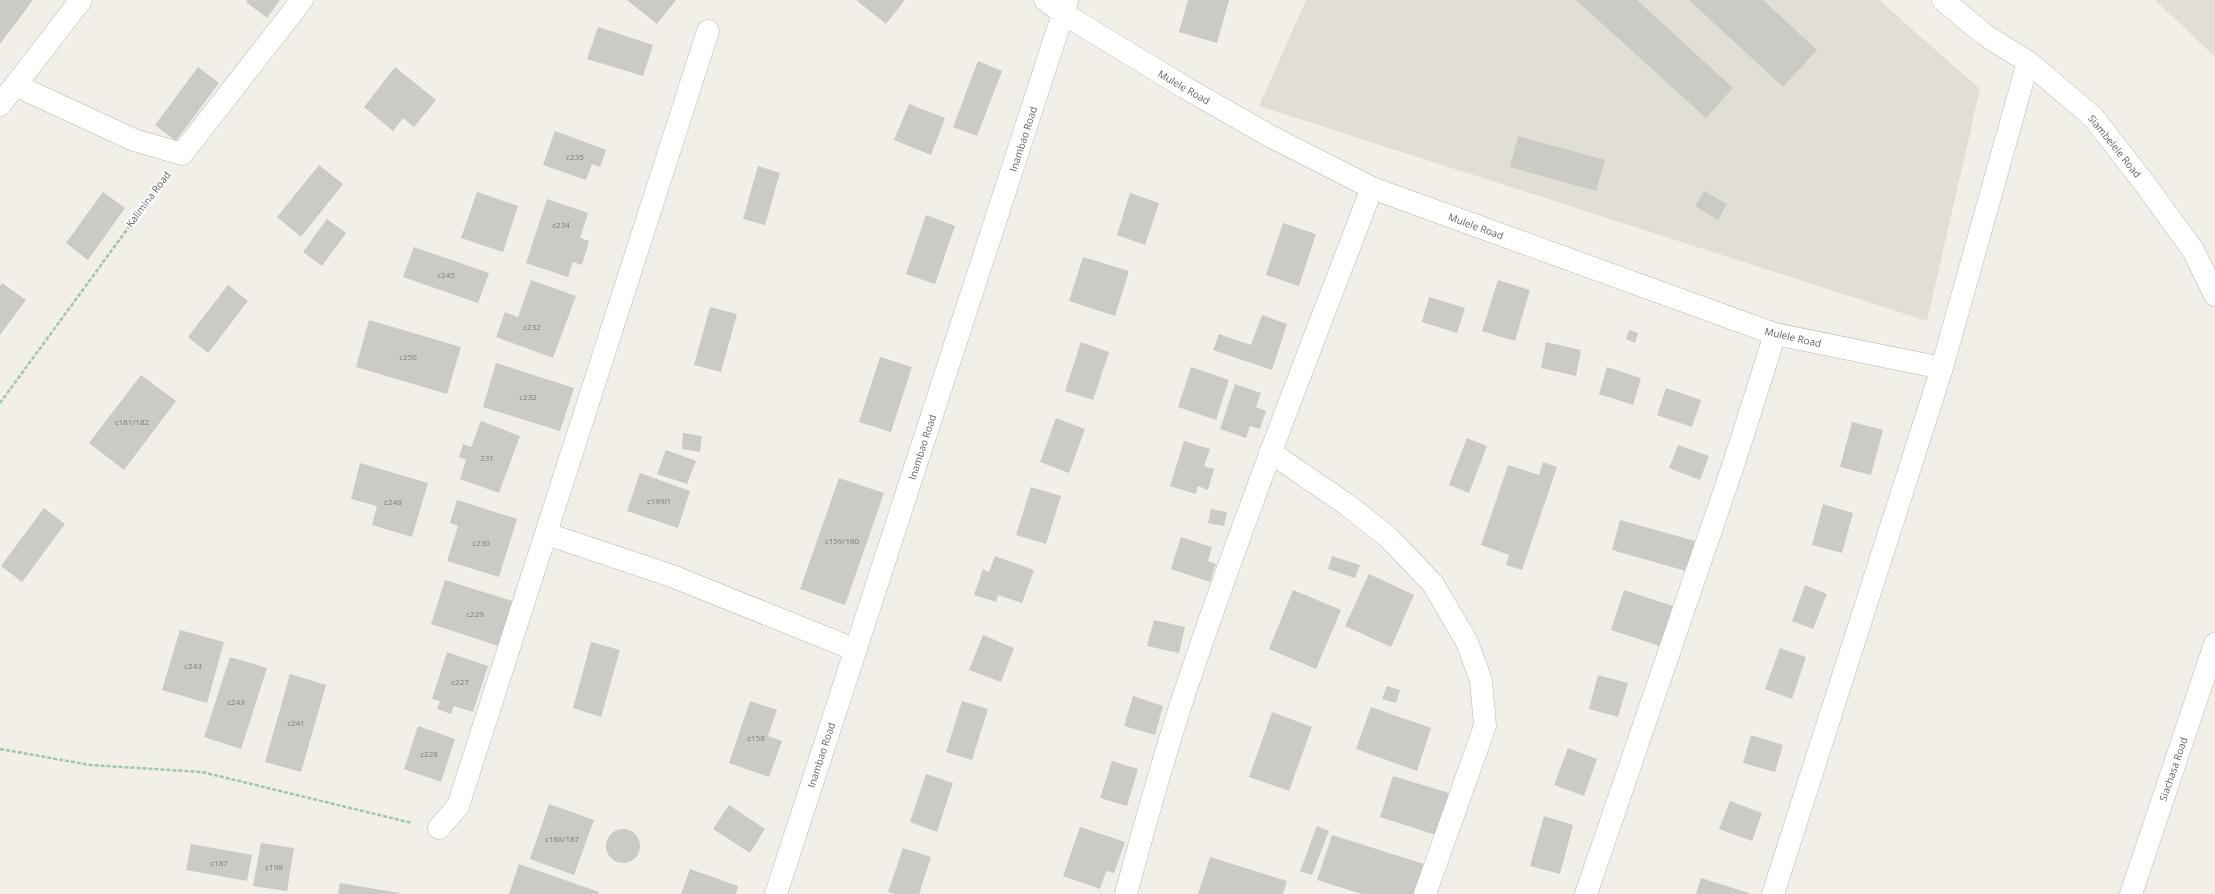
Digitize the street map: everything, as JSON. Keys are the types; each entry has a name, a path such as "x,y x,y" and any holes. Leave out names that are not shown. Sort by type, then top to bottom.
{"street":[{"path":"0,106 81,0"},
{"path":"15,85 134,140 182,154 302,0"},
{"name":"Mulele Road","path":"1045,0 1065,7 1184,87 1248,124 1372,188 1774,334 1942,368"},
{"name":"Siambelele Road","path":"1943,0 1985,35 2028,62 2093,117 2145,184 2193,250 2215,295"},
{"name":"Inambao Road","path":"776,894 1065,7"},
{"path":"440,828 458,806 708,31"},
{"path":"1773,894 1942,368 2028,62"},
{"path":"1126,894 1155,789 1191,675 1270,452 1372,188"},
{"path":"1586,894 1734,463 1774,334"},
{"path":"1270,452 1346,504 1387,536 1433,584 1467,642 1481,680 1485,726 1425,894"},
{"path":"546,534 672,576 856,650"},
{"name":"Siachasa Road","path":"2131,894 2215,644"}],"path":[{"name":"Kalimina Road","path":"0,403 182,154"},
{"path":"0,749 90,766 202,772 392,820 440,828"}],"shaded area":[{"path":"1306,0 1879,0 1980,89 1927,321 1259,106"},
{"path":"2155,0 2215,0 2215,57"}],"building":[{"path":"0,0 33,0 0,44"},
{"path":"248,0 280,0 267,18 246,2"},
{"path":"627,0 676,0 657,24"},
{"path":"856,0 905,0 886,24"},
{"path":"1188,0 1229,0 1217,43 1179,32"},
{"path":"1576,0 1637,0 1733,88 1706,118"},
{"path":"1689,0 1763,0 1817,50 1783,87"},
{"path":"598,27 653,45 643,76 587,59"},
{"path":"978,61 1002,71 977,136 953,127"},
{"path":"198,67 219,83 176,141 155,125"},
{"path":"395,67 436,100 414,127 403,118 393,131 364,107"},
{"path":"909,104 945,118 931,155 894,140"},
{"path":"555,131 606,150 600,167 592,164 586,180 543,165"},
{"path":"1518,136 1605,160 1596,191 1510,167"},
{"path":"319,165 343,184 301,237 277,217"},
{"path":"758,166 780,173 765,225 743,219"},
{"path":"1704,191 1727,204 1718,220 1695,206"},
{"path":"103,192 125,208 88,260 66,243"},
{"path":"477,192 518,206 503,252 461,238"},
{"path":"1130,193 1159,203 1145,245 1117,235"},
{"path":"547,199 588,213 580,238 589,241 582,265 573,262 568,277 526,263"},
{"path":"926,215 955,226 935,284 906,274"},
{"path":"327,219 346,233 322,266 303,252"},
{"path":"1283,223 1316,234 1299,286 1266,275"},
{"path":"414,247 489,273 478,303 403,277"},
{"path":"1083,257 1129,271 1115,316 1069,301"},
{"path":"531,280 576,296 553,358 496,337 505,312 518,317"},
{"path":"1498,280 1530,290 1515,341 1482,331"},
{"path":"2,283 26,300 0,335 0,286"},
{"path":"228,285 248,301 208,353 188,337"},
{"path":"1429,297 1465,308 1457,333 1422,322"},
{"path":"710,307 737,314 721,372 694,365"},
{"path":"1262,315 1287,324 1272,370 1213,350 1219,334 1251,345"},
{"path":"369,320 461,347 447,394 356,367"},
{"path":"1629,330 1638,333 1635,343 1626,339"},
{"path":"1081,342 1109,352 1093,400 1065,391"},
{"path":"1546,342 1581,350 1576,376 1541,368"},
{"path":"880,357 912,367 891,432 859,422"},
{"path":"496,363 574,388 560,431 483,407"},
{"path":"1191,367 1229,380 1216,420 1178,407"},
{"path":"1607,367 1641,378 1633,405 1599,394"},
{"path":"141,375 176,401 124,470 89,443"},
{"path":"1235,384 1261,393 1256,407 1266,411 1260,429 1250,426 1246,438 1220,429"},
{"path":"1666,388 1701,400 1692,427 1657,415"},
{"path":"1056,418 1085,429 1069,473 1040,462"},
{"path":"481,421 520,436 499,493 460,479 466,460 459,457 463,444 471,447"},
{"path":"1852,422 1883,430 1871,475 1840,467"},
{"path":"683,433 702,436 700,452 682,449"},
{"path":"1467,438 1487,446 1469,493 1449,485"},
{"path":"1184,441 1210,449 1204,466 1214,469 1208,490 1198,486 1196,494 1170,486"},
{"path":"1678,445 1709,456 1700,480 1669,468"},
{"path":"666,450 696,461 687,484 657,474"},
{"path":"1543,462 1557,467 1522,570 1506,565 1509,555 1481,545 1508,465 1539,475"},
{"path":"360,463 428,483 412,537 372,525 377,506 351,499"},
{"path":"640,473 690,491 678,528 627,511"},
{"path":"839,478 884,493 845,605 800,589"},
{"path":"1031,487 1061,496 1046,544 1016,535"},
{"path":"457,500 517,519 499,577 447,561 458,526 450,523"},
{"path":"1823,504 1853,513 1842,553 1812,545"},
{"path":"44,508 65,524 22,582 1,566"},
{"path":"1211,509 1227,512 1224,526 1208,523"},
{"path":"1620,520 1702,543 1693,573 1612,550"},
{"path":"1181,537 1212,547 1208,561 1216,564 1210,582 1171,569"},
{"path":"995,556 1034,570 1022,603 998,595 996,602 974,595 983,569 989,572"},
{"path":"1332,556 1360,565 1355,578 1328,569"},
{"path":"1369,574 1414,595 1391,647 1345,626"},
{"path":"445,580 519,603 505,648 431,624"},
{"path":"1805,585 1827,594 1813,629 1792,621"},
{"path":"1293,590 1341,610 1316,669 1269,649"},
{"path":"1624,590 1679,608 1666,648 1611,630"},
{"path":"1154,620 1185,627 1179,653 1147,646"},
{"path":"180,630 224,642 207,703 162,690"},
{"path":"983,635 1014,648 1001,682 969,670"},
{"path":"591,642 620,650 601,717 573,708"},
{"path":"1780,648 1806,657 1792,699 1765,689"},
{"path":"447,652 488,666 473,712 454,706 451,714 437,709 440,701 432,699"},
{"path":"230,657 267,668 241,749 204,737"},
{"path":"290,674 326,685 301,772 265,762"},
{"path":"1598,675 1628,683 1618,717 1589,709"},
{"path":"1387,686 1400,690 1396,703 1382,699"},
{"path":"1133,696 1163,706 1155,735 1124,726"},
{"path":"750,701 777,710 768,736 782,741 769,777 729,763"},
{"path":"962,701 988,709 972,760 946,752"},
{"path":"1371,707 1431,728 1417,771 1356,749"},
{"path":"1272,712 1312,727 1289,791 1249,777"},
{"path":"418,726 455,739 441,782 404,769"},
{"path":"1751,735 1783,745 1775,772 1743,763"},
{"path":"1568,748 1597,759 1584,796 1554,785"},
{"path":"1112,761 1138,769 1127,806 1100,798"},
{"path":"926,774 953,783 937,832 910,822"},
{"path":"1393,776 1449,793 1436,835 1380,817"},
{"path":"1730,801 1762,813 1752,841 1719,829"},
{"path":"549,804 594,820 574,875 530,859"},
{"path":"729,805 765,829 750,853 713,829"},
{"path":"1544,816 1573,825 1560,874 1530,866"},
{"path":"1317,826 1329,831 1312,875 1300,871"},
{"path":"1080,827 1125,842 1114,873 1106,871 1100,889 1063,876"},
{"path":"626,829 633,831 638,836 640,846 638,856 633,861 620,863 613,861 608,856 606,843 608,836 613,831"},
{"path":"1332,835 1427,865 1418,894 1362,894 1317,880"},
{"path":"261,843 294,848 287,891 253,886"},
{"path":"191,844 252,855 247,881 186,870"},
{"path":"903,848 931,857 919,894 895,894 888,892"},
{"path":"1210,857 1287,881 1283,894 1198,894"},
{"path":"519,864 599,892 598,894 509,894"},
{"path":"690,869 738,886 736,894 681,894"},
{"path":"1701,878 1752,894 1696,894"},
{"path":"340,883 400,893 400,894 338,894"}]}
